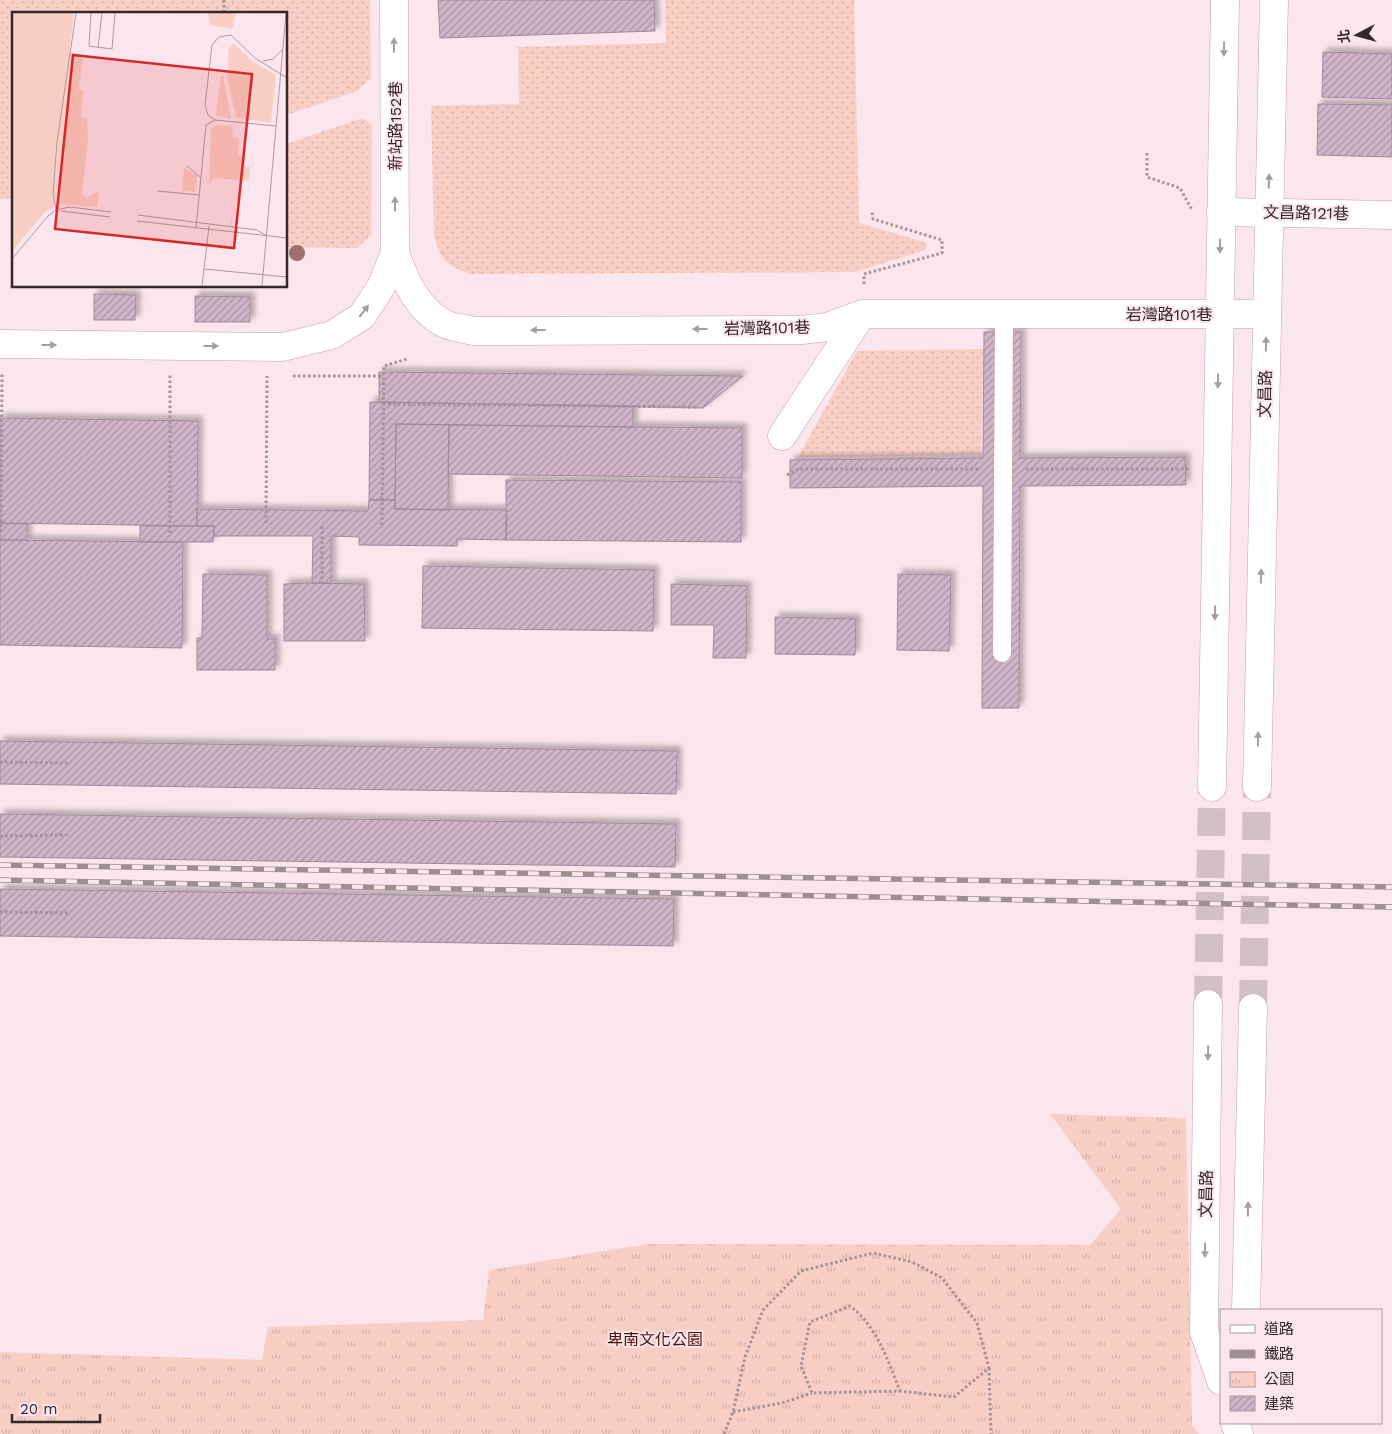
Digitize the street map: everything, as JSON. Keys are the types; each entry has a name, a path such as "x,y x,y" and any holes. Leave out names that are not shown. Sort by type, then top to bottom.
{"street":[{"name":"新站路152巷","path":"394,0 395,253"},
{"path":"1212,787 1219,314 1208,214 1225,0"},
{"name":"文昌路","path":"1257,788 1274,0"},
{"name":"文昌路121巷","path":"1208,214 1268,212 1392,215"},
{"name":"岩灣路101巷","path":"395,253 406,284 429,313 444,324 473,331 802,330 827,327 862,314 1266,314"},
{"path":"0,344 283,347 332,335 362,316 381,287 395,253"},
{"path":"782,436 862,314"},
{"name":"文昌路","path":"1208,1004 1204,1332 1220,1378"},
{"path":"1246,1309 1253,1008"}],"lane":[{"path":"1002,653 1004,314"}],"path":[{"path":"1147,153 1147,177 1180,188 1208,214"},
{"path":"864,284 864,274 942,253 942,240 873,218 872,211"},
{"path":"382,525 384,366 407,359"},
{"path":"1,532 2,374"},
{"path":"170,375 170,533"},
{"path":"266,523 267,376"},
{"path":"384,404 698,407"},
{"path":"322,524 322,584"},
{"path":"0,762 68,763"},
{"path":"0,836 68,835"},
{"path":"0,912 70,913"},
{"path":"724,1434 733,1412 745,1357 764,1310 801,1271 873,1253 912,1262 942,1278 977,1323 989,1368 991,1434"},
{"path":"812,1393 801,1366 810,1322 850,1306 864,1316 886,1354 900,1391"},
{"path":"733,1412 782,1403 812,1393 900,1391 954,1397 989,1368"}],"green space":[{"path":"0,0 370,0 371,78 357,91 288,114 288,12 12,12 12,198 0,199"},
{"path":"665,0 854,0 859,223 927,243 925,250 855,272 470,274 450,265 442,257 434,236 431,106 519,104 518,47 666,43"},
{"path":"363,118 372,125 371,235 357,248 288,247 288,143"},
{"path":"983,349 981,455 798,457 857,351"},
{"name":"卑南文化公園","path":"1050,1114 1186,1118 1192,1425 1199,1434 0,1434 0,1352 262,1360 268,1327 483,1320 489,1270 647,1244 1090,1245 1121,1209"}],"building":[{"path":"438,0 654,0 655,31 440,38"},
{"path":"1323,52 1392,54 1392,99 1322,97"},
{"path":"1318,104 1392,105 1392,157 1317,155"},
{"path":"94,294 136,295 135,320 94,320"},
{"path":"195,296 250,297 250,322 195,322"},
{"path":"984,332 1021,332 1020,458 1185,457 1186,485 1020,486 1019,708 982,708 983,486 790,488 790,460 983,458"},
{"path":"379,372 743,376 703,408 379,402"},
{"path":"370,402 633,406 633,427 396,424 395,500 369,500"},
{"path":"0,418 198,421 197,526 0,523"},
{"path":"396,424 449,425 448,510 395,509"},
{"path":"449,425 742,428 742,478 448,474"},
{"path":"506,480 741,482 741,542 506,540"},
{"path":"369,500 395,500 395,509 507,510 506,540 457,539 457,546 359,545 359,537 331,536 331,583 312,583 313,536 214,536 214,526 197,526 197,509 368,511"},
{"path":"0,523 27,524 27,540 0,540"},
{"path":"140,526 214,526 213,542 140,542"},
{"path":"0,540 183,542 182,648 0,645"},
{"path":"423,566 654,570 653,631 422,628"},
{"path":"203,574 267,575 267,639 275,639 275,670 197,670 197,638 202,638"},
{"path":"898,574 951,575 949,651 897,650"},
{"path":"284,584 364,584 365,641 284,641"},
{"path":"671,584 747,586 746,658 713,658 714,625 671,625"},
{"path":"775,617 856,619 855,655 775,654"},
{"path":"0,741 677,751 676,794 0,784"},
{"path":"0,814 676,824 675,867 0,857"},
{"path":"0,889 674,899 673,946 0,936"}],"tunnel":[{"path":"1208,1004 1212,787"},
{"path":"1253,1008 1257,787"}],"railway":[{"path":"0,865 1392,887"},
{"path":"0,880 1392,907"}]}
